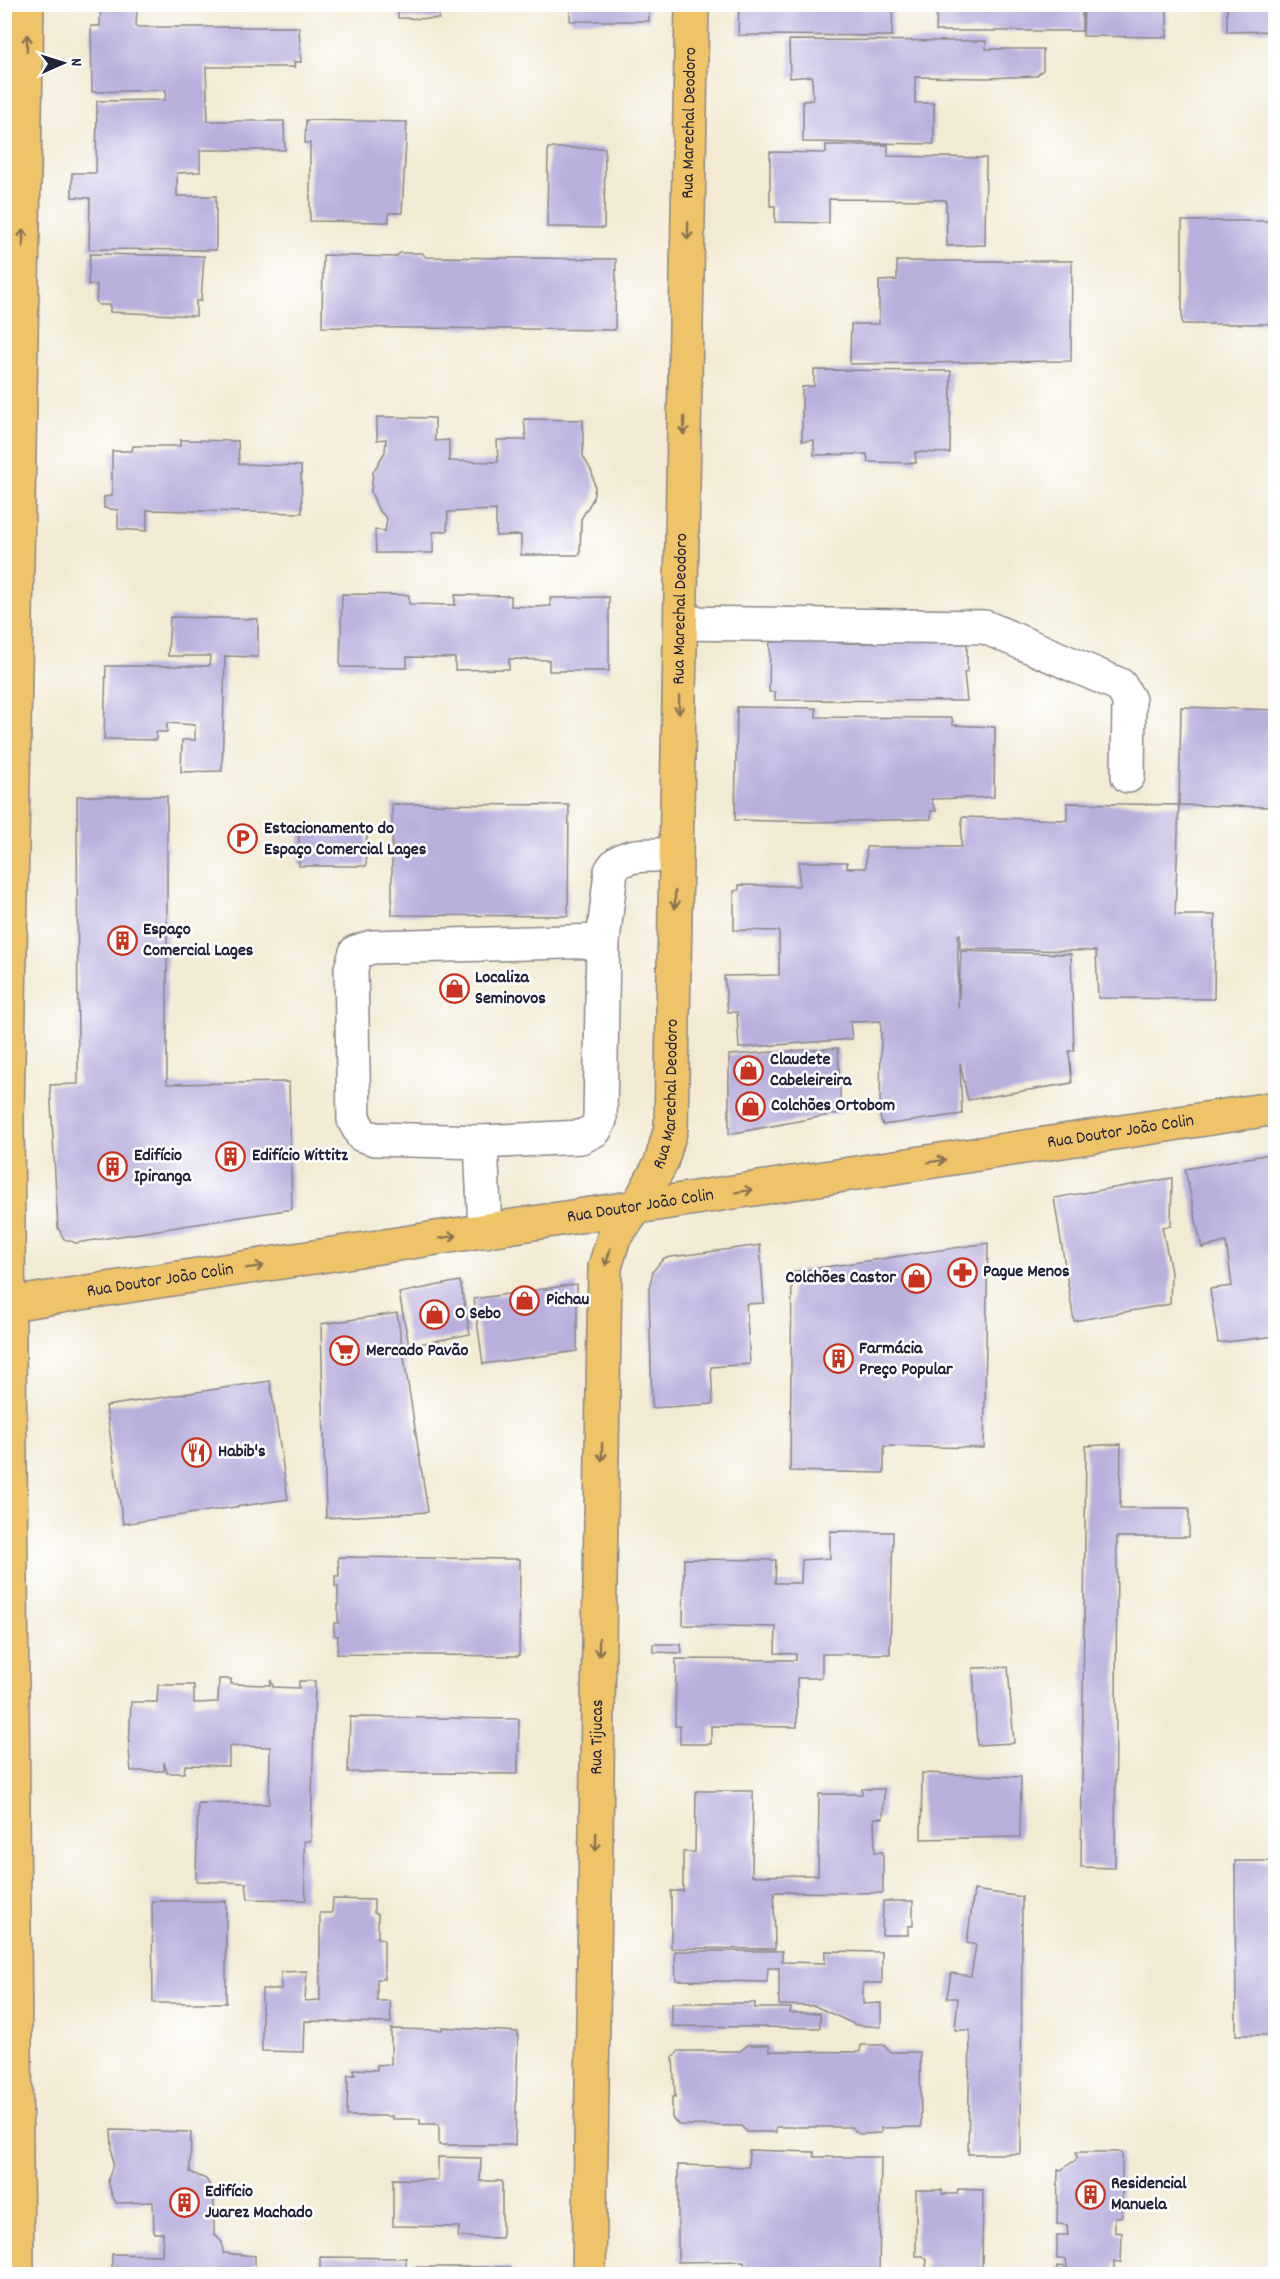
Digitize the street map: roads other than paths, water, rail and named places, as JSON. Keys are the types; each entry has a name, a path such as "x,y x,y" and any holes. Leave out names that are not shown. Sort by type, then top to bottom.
{"main road":[{"path":"17,2274 7,1305 8,1105 27,4"},
{"name":"Rua Marechal Deodoro","path":"637,1207 661,1163 671,1128 692,4"},
{"name":"Rua Doutor João Colin","path":"7,1305 1275,1108"},
{"name":"Rua Tijucas","path":"590,2274 605,1267 614,1237 637,1207"}],"lane":[{"path":"681,623 985,627 1005,633 1120,686 1129,700 1128,776"},
{"path":"603,941 372,947 356,952 351,969 354,1120 362,1135 375,1139 481,1142 580,1137 595,1130 600,1120 603,941 610,871 616,862 626,857 676,855"},
{"path":"481,1142 485,1231"}],"place":[{"name":"Estacionamento do Espaço Comercial Lages","path":"243,839"},
{"name":"Espaço Comercial Lages","path":"122,940"},
{"name":"Localiza Seminovos","path":"454,988"},
{"name":"Claudete Cabeleireira","path":"749,1070"},
{"name":"Colchões Ortobom","path":"750,1106"},
{"name":"Edifício Wittitz","path":"231,1156"},
{"name":"Edifício Ipiranga","path":"113,1166"},
{"name":"Pague Menos","path":"962,1272"},
{"name":"Colchões Castor","path":"917,1278"},
{"name":"Pichau","path":"525,1300"},
{"name":"O Sebo","path":"434,1314"},
{"name":"Mercado Pavão","path":"345,1351"},
{"name":"Farmácia Preço Popular","path":"838,1359"},
{"name":"Habib's","path":"197,1452"},
{"name":"Residencial Manuela","path":"1090,2194"},
{"name":"Edifício Juarez Machado","path":"184,2202"}]}
